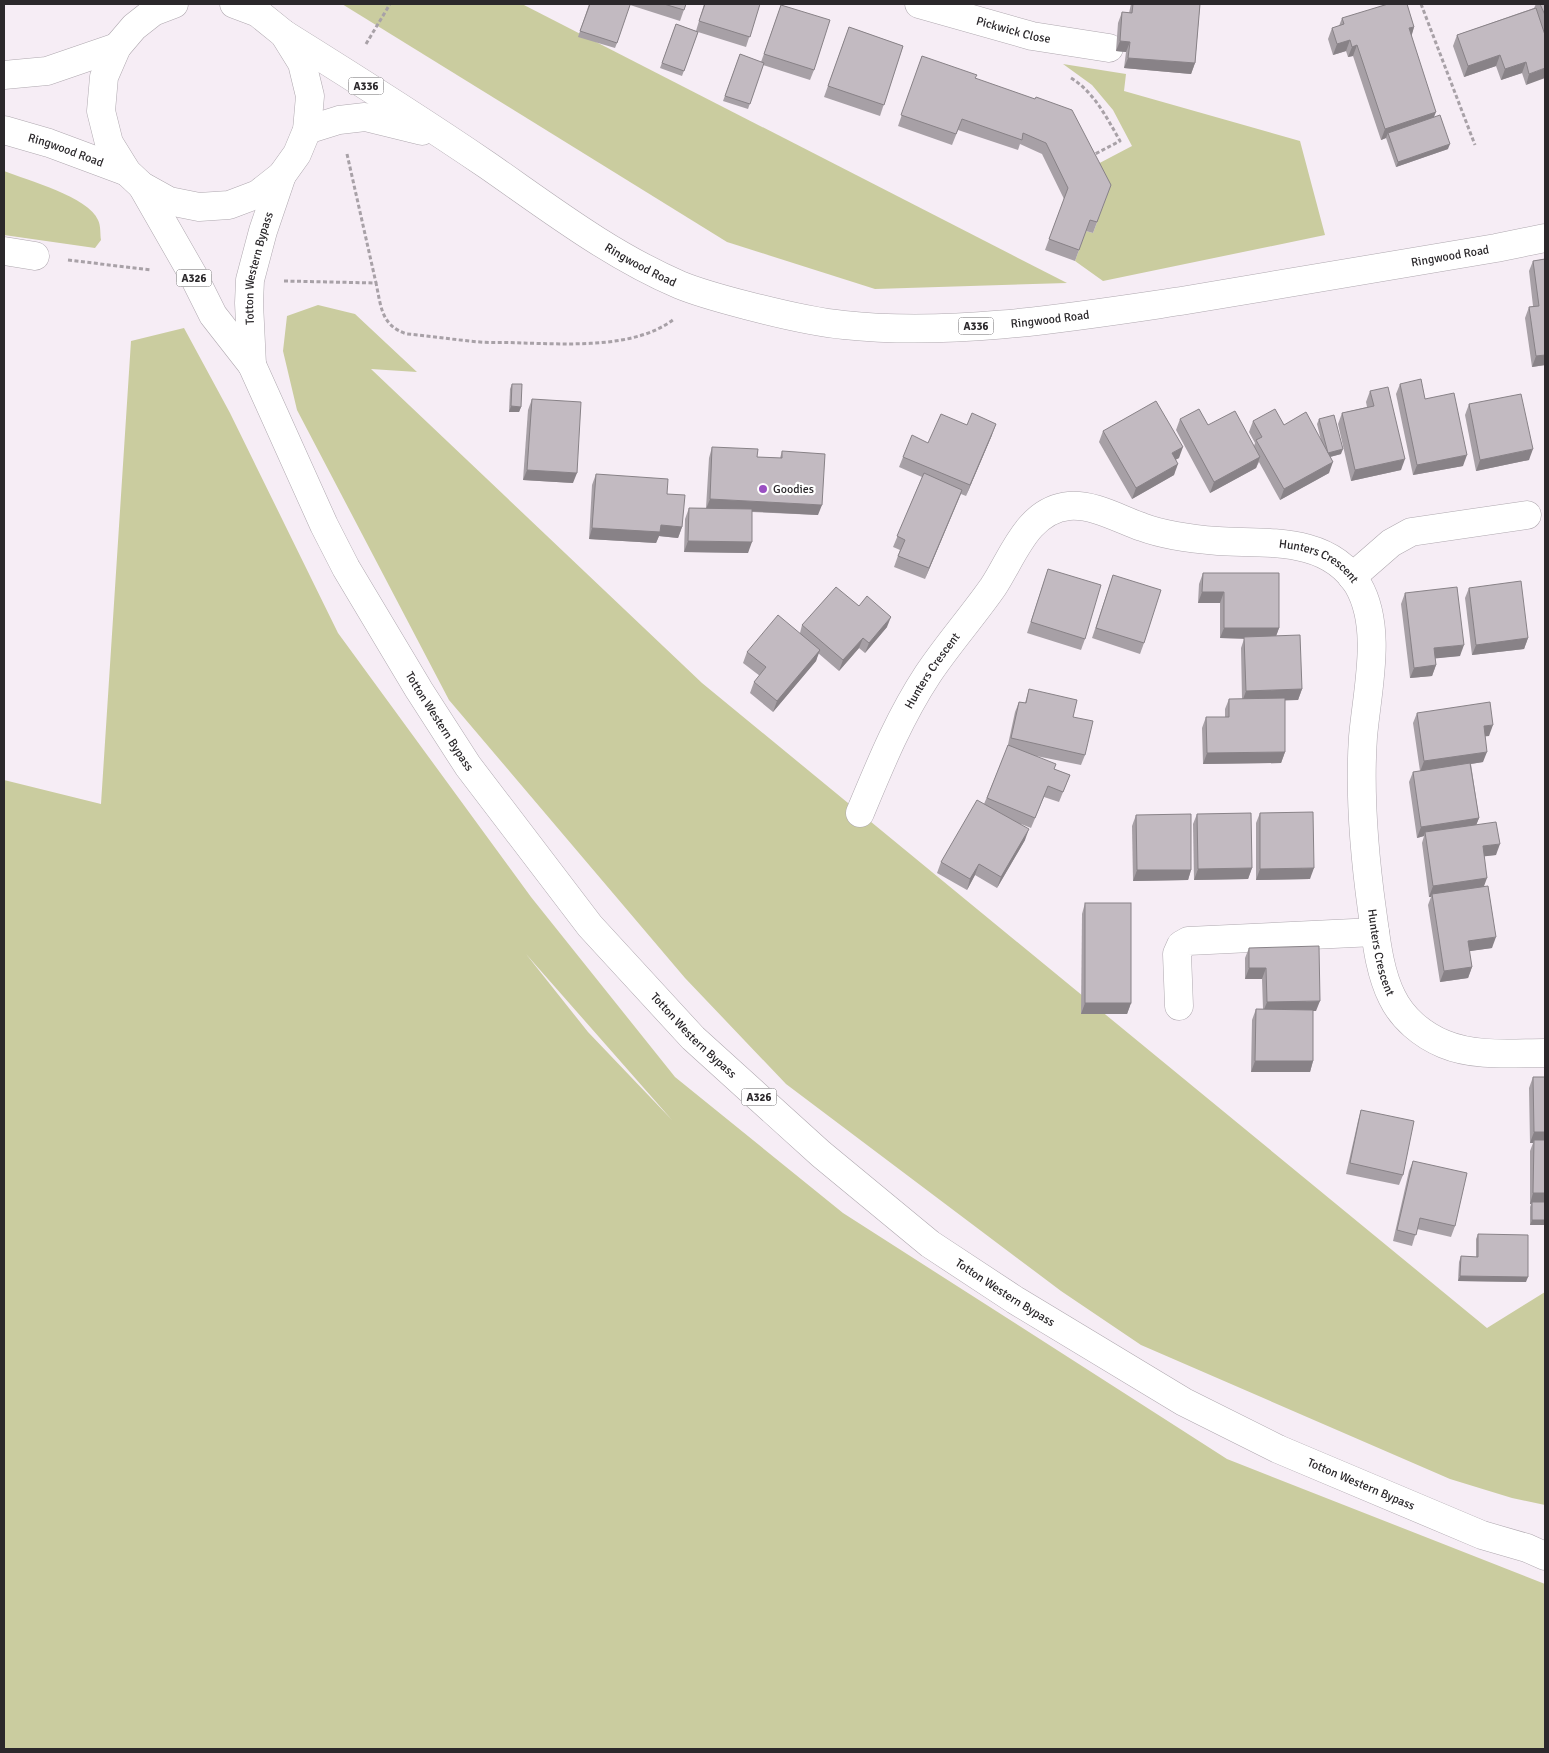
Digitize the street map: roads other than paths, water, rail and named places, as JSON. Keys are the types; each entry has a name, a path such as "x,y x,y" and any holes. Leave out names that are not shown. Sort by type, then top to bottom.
{"main road":[{"path":"4,75 47,71 153,12 174,4"},
{"path":"234,4 258,12 284,34 302,63 310,96 307,130 297,154 282,175"},
{"name":"Pickwick Close","path":"919,4 1032,36 1109,48"},
{"name":"Totton Western Bypass","path":"130,26 104,77 101,111 109,143 134,179 193,276 213,316 252,366 324,525 346,568 433,713 468,766 590,926 693,1038 821,1154 930,1244 1015,1300 1184,1402 1278,1449 1482,1534 1539,1551"},
{"name":"Ringwood Road","path":"284,34 447,138 610,250 652,272 689,288 765,310 840,325 872,328 999,325 1126,309 1496,248 1545,238"},
{"name":"Ringwood Road","path":"307,130 339,120 365,117 447,138"},
{"name":"Ringwood Road","path":"4,130 49,143 134,179 169,201 199,207 230,205 258,194 282,175"},
{"name":"Totton Western Bypass","path":"252,366 249,303 250,280 263,230 282,175"},
{"path":"4,251 35,256"},
{"name":"Hunters Crescent","path":"860,813 882,758 929,672 991,589 1028,530 1041,516 1050,510 1072,506 1082,507 1118,517 1143,528 1193,539 1288,544 1309,548 1329,557 1352,578 1358,586 1367,608 1371,627 1371,652 1361,780 1363,824 1375,932 1385,976 1392,996 1409,1021 1424,1033 1445,1044 1470,1051 1499,1054 1545,1053"},
{"path":"1352,578 1391,543 1411,532 1527,514"},
{"path":"1179,1006 1177,954 1181,945 1188,940 1375,932"}],"place":[{"name":"Goodies","path":"763,489"}]}
